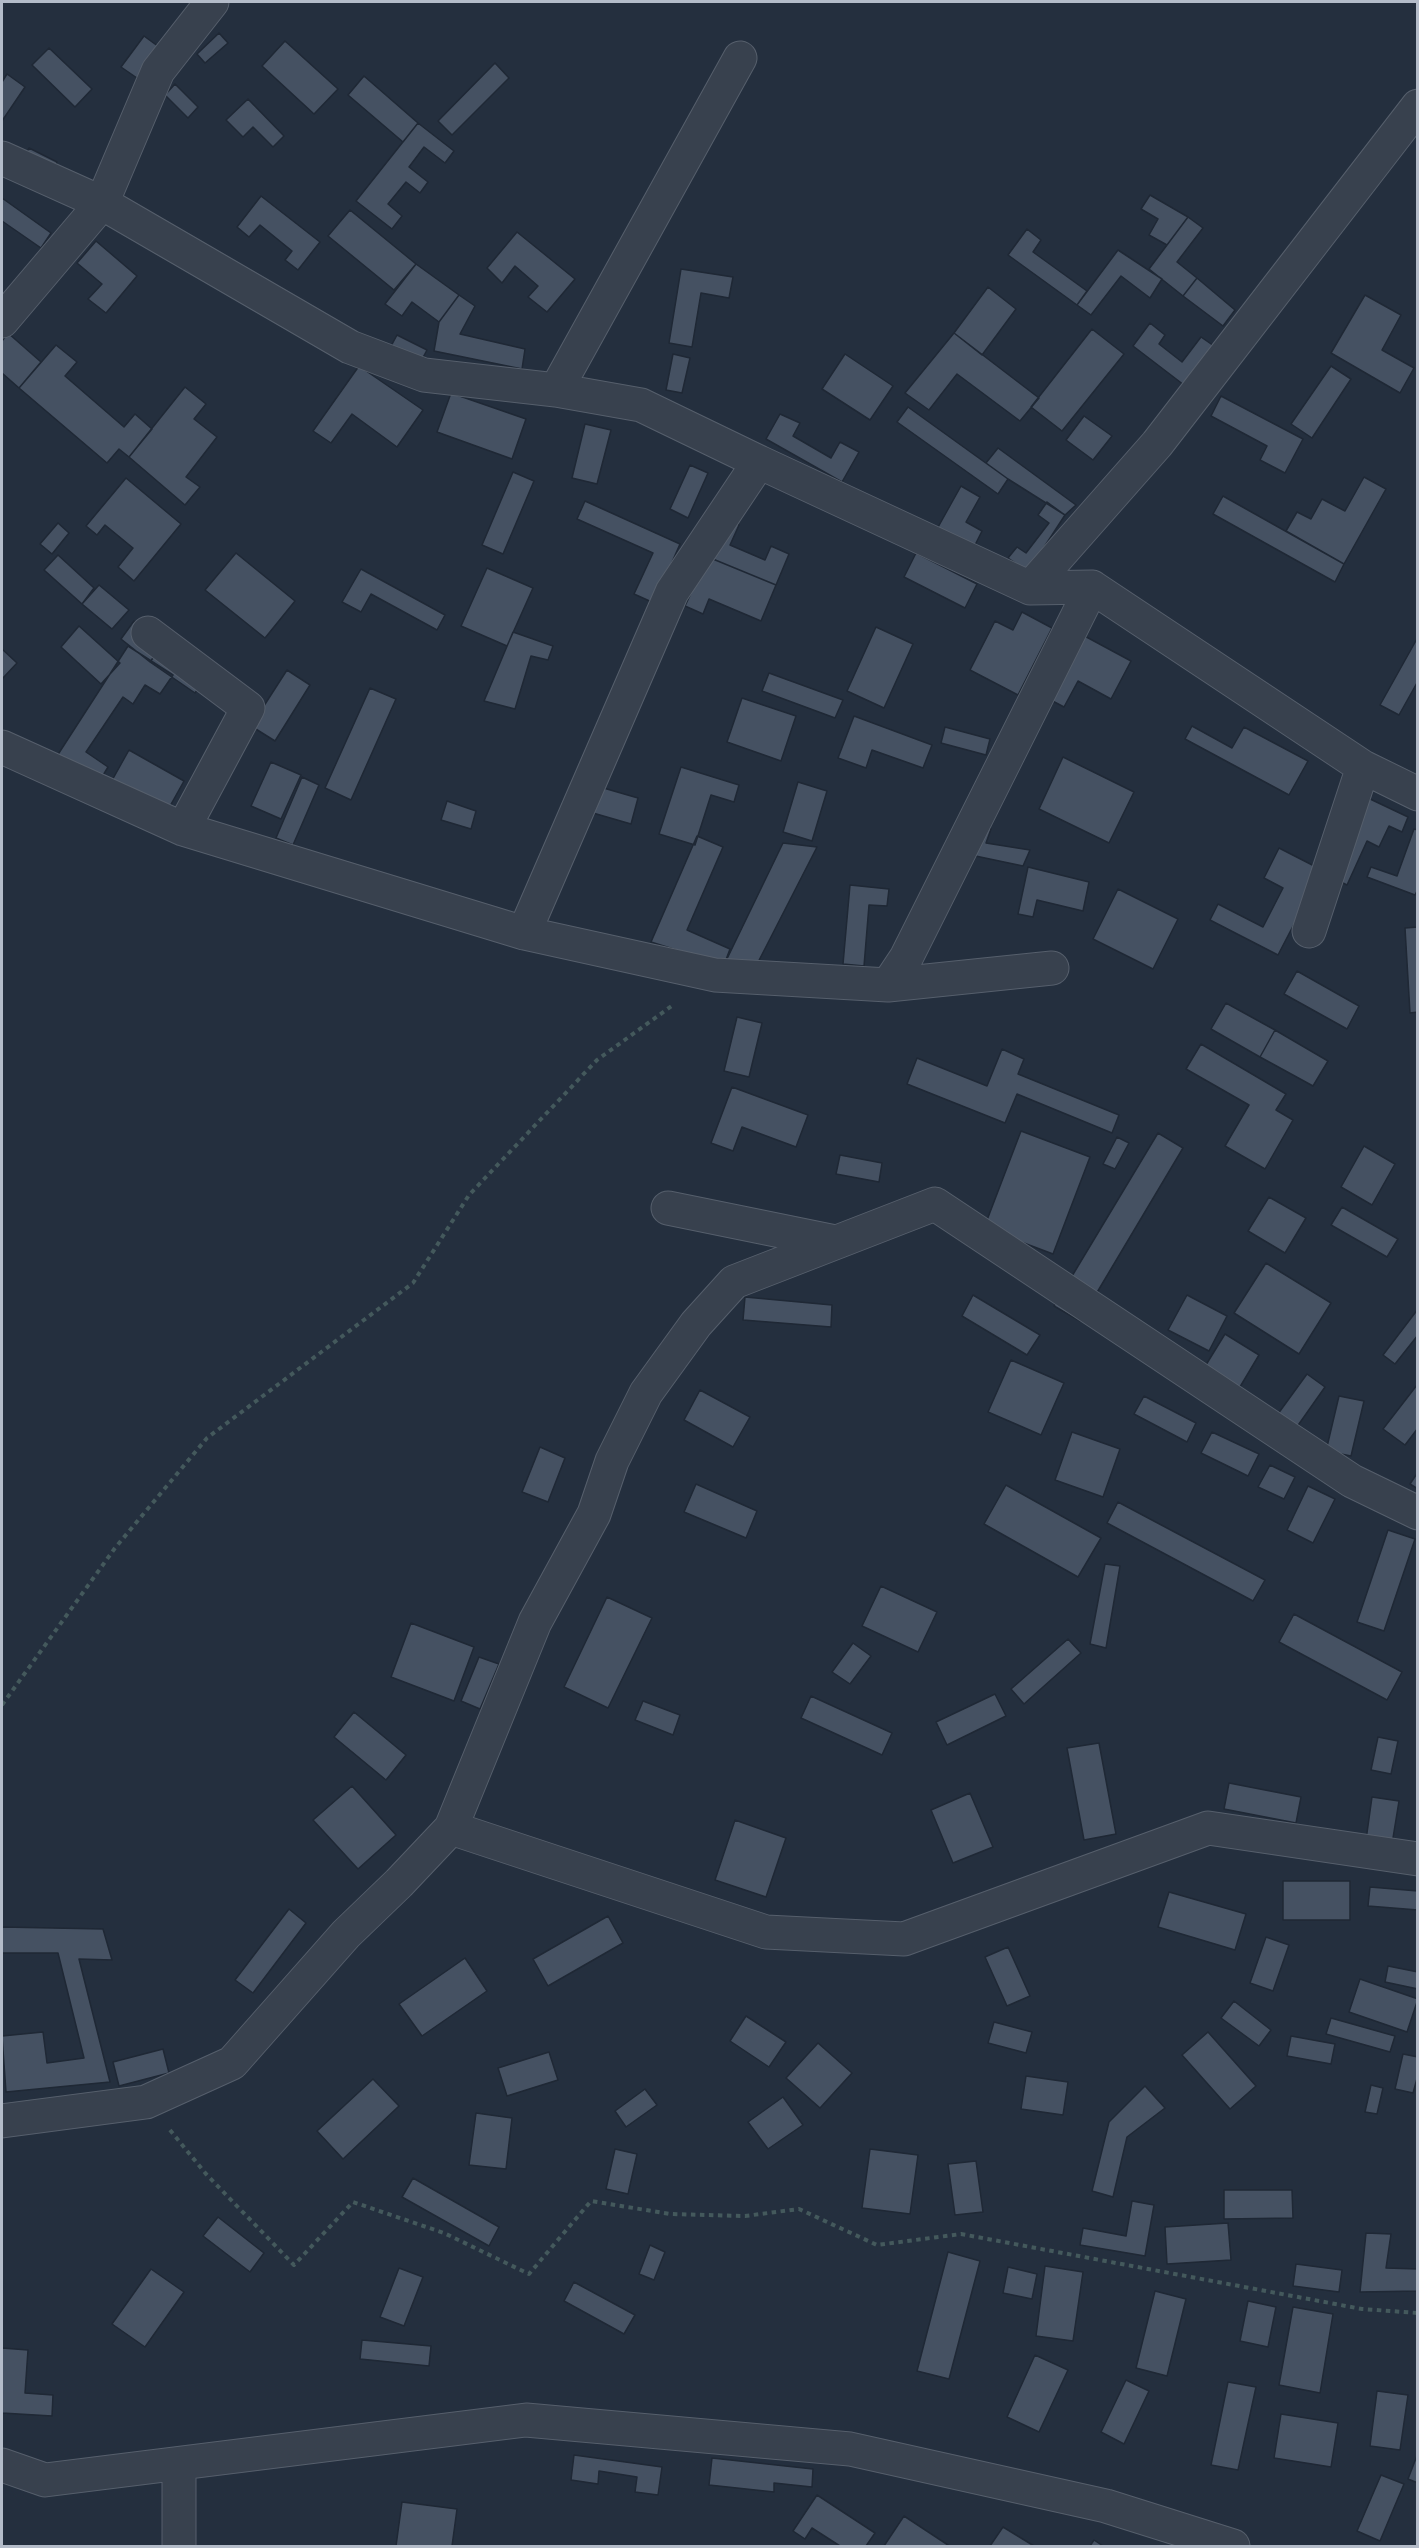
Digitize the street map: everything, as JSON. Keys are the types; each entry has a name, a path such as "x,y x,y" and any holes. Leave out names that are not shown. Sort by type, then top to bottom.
{"street":[{"path":"2,321 102,202 158,71 212,2"},
{"path":"556,390 740,58"},
{"path":"1030,588 1157,444 1418,106"},
{"path":"2,158 102,202 350,347 424,375 556,390 640,405 1030,588 1092,587 1363,767 1418,794"},
{"path":"524,933 672,592 759,462"},
{"path":"888,985 912,947 1092,587"},
{"path":"148,633 248,708 183,829"},
{"path":"2,747 183,829 524,933 715,975 888,985 1052,968"},
{"path":"1309,931 1363,767"},
{"path":"2,2121 146,2102 232,2063 346,1934 451,1828 535,1622 594,1514 612,1461 646,1393 696,1324 734,1282 935,1204 1352,1481 1418,1513"},
{"path":"668,1208 836,1242"},
{"path":"451,1828 766,1932 904,1939 1208,1828 1418,1859"},
{"path":"2,2465 45,2480 526,2420 850,2449 1106,2506 1233,2547"},
{"path":"179,2464 179,2547"}],"path":[{"path":"2,1705 115,1548 207,1438 413,1283 469,1196 597,1060 715,975"},
{"path":"146,2102 206,2174 294,2265 353,2202 444,2233 529,2274 591,2201 670,2214 745,2216 799,2209 877,2245 961,2234 1362,2309 1418,2313"}],"building":[{"path":"219,33 228,43 205,63 197,54"},
{"path":"144,36 159,47 137,78 121,67"},
{"path":"285,41 338,89 314,114 262,66"},
{"path":"49,48 92,89 75,107 32,65"},
{"path":"495,63 509,78 452,135 438,121"},
{"path":"7,74 25,87 2,121 2,82"},
{"path":"364,76 418,123 403,142 348,95"},
{"path":"175,84 198,107 188,118 165,95"},
{"path":"248,99 284,136 273,147 253,127 243,137 226,120"},
{"path":"418,123 454,151 445,163 424,147 409,167 428,182 420,193 406,182 388,204 402,216 392,229 356,201"},
{"path":"29,148 57,162 50,176 22,162"},
{"path":"1150,195 1188,217 1167,245 1149,235 1158,219 1141,209"},
{"path":"261,196 320,242 298,270 285,260 292,251 260,225 249,237 237,227"},
{"path":"2,198 51,233 41,248 2,221"},
{"path":"350,210 416,264 394,290 328,236"},
{"path":"1188,217 1203,228 1177,262 1197,278 1183,296 1149,269"},
{"path":"1027,229 1041,240 1033,252 1087,291 1077,305 1008,255"},
{"path":"517,232 575,279 547,312 528,297 538,286 515,266 502,283 487,268"},
{"path":"96,241 137,276 106,313 88,299 102,284 77,263"},
{"path":"1118,250 1162,279 1150,298 1121,276 1091,315 1077,305"},
{"path":"416,264 459,295 439,322 412,302 402,316 385,304"},
{"path":"681,269 733,277 729,298 701,293 692,347 669,343"},
{"path":"1197,278 1235,310 1223,326 1183,296"},
{"path":"988,287 1016,309 982,355 954,333"},
{"path":"459,295 475,306 460,334 525,349 522,369 434,351 439,322"},
{"path":"1365,295 1401,315 1382,350 1414,368 1400,393 1331,353"},
{"path":"1150,323 1165,335 1159,344 1182,362 1201,337 1214,346 1184,385 1133,346"},
{"path":"1092,329 1124,354 1062,431 1031,407"},
{"path":"8,333 41,362 19,388 2,373 2,341"},
{"path":"954,333 1039,398 1020,421 957,374 929,410 905,393"},
{"path":"397,335 427,350 420,363 390,348"},
{"path":"56,345 77,362 65,376 124,427 135,414 152,429 129,457 119,449 107,463 19,388"},
{"path":"673,354 690,358 682,393 666,390"},
{"path":"845,354 893,386 870,420 822,389"},
{"path":"359,366 423,410 397,447 352,414 331,443 313,431"},
{"path":"1331,366 1351,379 1312,438 1291,424"},
{"path":"185,387 206,404 194,419 217,437 186,477 200,487 185,505 129,457"},
{"path":"451,393 526,419 512,459 437,432"},
{"path":"1221,396 1303,439 1285,473 1260,460 1267,446 1211,416"},
{"path":"908,407 1008,479 998,494 897,422"},
{"path":"780,414 800,423 793,436 831,458 840,442 859,452 842,482 766,439"},
{"path":"1084,416 1112,436 1093,460 1066,440"},
{"path":"585,424 611,430 597,484 572,478"},
{"path":"998,448 1076,505 1065,515 986,463"},
{"path":"690,465 708,473 688,518 670,509"},
{"path":"513,472 534,481 503,554 482,545"},
{"path":"1364,477 1386,489 1344,564 1286,531 1297,512 1311,519 1322,499 1345,511"},
{"path":"126,478 181,524 134,581 118,567 133,548 105,525 97,535 86,526"},
{"path":"961,486 980,497 966,522 982,531 973,549 937,529"},
{"path":"1223,496 1344,564 1335,582 1213,514"},
{"path":"585,501 680,544 654,603 634,594 653,553 577,519"},
{"path":"1047,502 1065,515 1028,572 1008,558 1017,547 1026,553 1049,523 1038,515"},
{"path":"724,519 739,525 730,545 765,560 771,546 789,554 776,585 708,557"},
{"path":"58,523 69,533 52,554 40,544"},
{"path":"236,553 295,601 265,638 205,590"},
{"path":"916,553 977,584 965,608 904,577"},
{"path":"58,555 94,588 82,604 44,570"},
{"path":"708,557 776,585 761,621 709,599 703,614 685,606"},
{"path":"487,568 533,588 507,646 461,626"},
{"path":"361,569 445,615 437,630 371,594 361,612 342,602"},
{"path":"99,585 129,610 112,629 82,604"},
{"path":"1022,612 1052,628 1018,695 970,670 995,621 1013,630"},
{"path":"134,621 149,632 171,633 150,662 121,639"},
{"path":"79,626 120,663 101,684 61,647"},
{"path":"876,627 913,644 884,708 847,691"},
{"path":"513,632 553,646 548,660 531,656 515,709 484,701"},
{"path":"1079,633 1131,661 1111,699 1078,681 1064,707 1045,697"},
{"path":"1418,637 1418,681 1399,715 1380,705"},
{"path":"128,646 173,675 160,694 145,685 133,704 123,697 86,752 108,767 99,782 57,756"},
{"path":"2,649 17,663 2,679"},
{"path":"159,650 213,667 195,693 150,662"},
{"path":"287,670 310,685 275,741 251,726"},
{"path":"769,673 843,700 835,718 762,691"},
{"path":"370,688 396,699 351,800 325,788"},
{"path":"742,698 796,716 781,761 727,742"},
{"path":"854,716 932,745 923,768 872,750 866,768 838,758"},
{"path":"1192,726 1232,748 1244,727 1308,761 1289,795 1185,739"},
{"path":"945,727 990,739 986,755 941,743"},
{"path":"129,750 184,781 165,815 110,784"},
{"path":"1063,757 1134,792 1109,843 1039,809"},
{"path":"271,762 301,775 281,819 251,806"},
{"path":"681,767 739,785 734,802 711,795 695,845 659,834"},
{"path":"302,777 319,785 293,845 276,838"},
{"path":"798,782 827,791 812,841 783,832"},
{"path":"600,787 638,798 631,824 593,813"},
{"path":"1368,798 1408,817 1402,832 1389,826 1379,847 1367,841 1347,885 1331,877"},
{"path":"447,801 476,811 471,829 441,820"},
{"path":"980,824 991,829 986,843 1030,850 1023,866 966,854"},
{"path":"1414,829 1418,830 1418,889 1415,895 1367,877 1371,867 1397,876"},
{"path":"697,836 723,847 687,930 730,949 724,965 651,942"},
{"path":"783,843 817,847 752,974 724,965"},
{"path":"1279,848 1322,870 1278,955 1210,920 1218,904 1263,927 1283,888 1264,878"},
{"path":"1028,867 1089,882 1083,911 1037,900 1033,917 1018,914"},
{"path":"850,885 889,889 887,906 869,905 864,966 843,964"},
{"path":"1118,889 1178,919 1153,969 1093,939"},
{"path":"1418,927 1418,1012 1410,1013 1405,928"},
{"path":"1297,971 1359,1006 1347,1029 1284,994"},
{"path":"1226,1003 1275,1030 1260,1057 1211,1029"},
{"path":"737,1017 762,1023 749,1077 724,1071"},
{"path":"1275,1030 1328,1061 1313,1086 1260,1057"},
{"path":"1201,1044 1286,1094 1276,1110 1293,1120 1265,1169 1225,1146 1249,1105 1186,1069"},
{"path":"1002,1049 1024,1059 1018,1074 1119,1115 1112,1133 1017,1094 1005,1123 907,1084 917,1058 987,1086"},
{"path":"732,1087 808,1115 796,1147 742,1127 733,1151 711,1143"},
{"path":"1021,1131 1090,1157 1053,1254 984,1228"},
{"path":"1158,1133 1183,1148 1080,1321 1054,1306"},
{"path":"1117,1137 1129,1143 1115,1169 1103,1164"},
{"path":"1364,1146 1395,1164 1372,1205 1341,1187"},
{"path":"840,1155 882,1163 879,1182 836,1174"},
{"path":"1269,1197 1306,1218 1285,1253 1248,1231"},
{"path":"1342,1207 1398,1239 1387,1257 1331,1225"},
{"path":"1266,1263 1331,1303 1299,1354 1234,1313"},
{"path":"973,1295 1040,1335 1027,1355 962,1316"},
{"path":"1187,1295 1227,1316 1209,1351 1168,1330"},
{"path":"745,1297 832,1305 831,1327 743,1320"},
{"path":"1418,1309 1418,1335 1395,1364 1383,1355"},
{"path":"1225,1334 1259,1355 1228,1407 1193,1386"},
{"path":"1011,1360 1064,1383 1041,1435 988,1412"},
{"path":"1307,1374 1325,1387 1294,1431 1275,1418"},
{"path":"1417,1385 1418,1428 1405,1445 1383,1429"},
{"path":"700,1390 750,1417 733,1447 684,1420"},
{"path":"1144,1396 1196,1423 1187,1442 1134,1414"},
{"path":"1339,1396 1364,1401 1351,1456 1326,1451"},
{"path":"1072,1432 1120,1449 1103,1497 1055,1480"},
{"path":"1212,1432 1259,1454 1248,1476 1201,1453"},
{"path":"540,1447 565,1458 548,1502 522,1492"},
{"path":"1270,1465 1295,1477 1284,1499 1258,1487"},
{"path":"1418,1472 1418,1489 1410,1484"},
{"path":"696,1484 757,1511 746,1538 684,1512"},
{"path":"1006,1485 1101,1538 1078,1577 984,1524"},
{"path":"1308,1486 1335,1499 1313,1543 1287,1530"},
{"path":"1118,1502 1265,1580 1253,1601 1107,1523"},
{"path":"1388,1530 1415,1539 1384,1631 1357,1622"},
{"path":"1105,1564 1120,1566 1106,1648 1090,1644"},
{"path":"881,1586 937,1612 918,1652 862,1626"},
{"path":"607,1597 652,1618 608,1708 564,1687"},
{"path":"1294,1614 1402,1672 1387,1700 1279,1642"},
{"path":"411,1623 474,1647 454,1701 391,1677"},
{"path":"1068,1639 1081,1653 1024,1704 1011,1689"},
{"path":"853,1643 871,1656 850,1684 832,1672"},
{"path":"479,1657 499,1664 480,1709 461,1701"},
{"path":"995,1694 1006,1716 947,1745 936,1722"},
{"path":"811,1696 892,1733 882,1755 801,1718"},
{"path":"643,1701 680,1715 673,1735 635,1720"},
{"path":"354,1712 406,1755 386,1780 334,1737"},
{"path":"1378,1737 1398,1741 1391,1774 1371,1770"},
{"path":"1099,1743 1116,1834 1084,1840 1067,1748"},
{"path":"1229,1783 1301,1797 1296,1823 1224,1809"},
{"path":"352,1786 396,1835 358,1869 313,1820"},
{"path":"970,1793 993,1847 953,1863 931,1810"},
{"path":"1372,1797 1399,1801 1392,1844 1366,1840"},
{"path":"735,1820 786,1838 766,1897 715,1880"},
{"path":"1283,1881 1350,1881 1350,1920 1283,1920"},
{"path":"1370,1887 1418,1891 1418,1910 1368,1906"},
{"path":"1169,1892 1246,1914 1235,1950 1158,1927"},
{"path":"289,1909 306,1923 253,1993 235,1980"},
{"path":"608,1916 623,1943 548,1986 533,1959"},
{"path":"2,1927 103,1929 112,1960 79,1959 110,2082 6,2092 2,2036 43,2032 47,2063 84,2058 58,1953 2,1953"},
{"path":"1266,1937 1289,1945 1273,1991 1250,1983"},
{"path":"1008,1947 1030,1996 1007,2006 985,1957"},
{"path":"465,1958 487,1991 422,2036 399,2004"},
{"path":"1388,1966 1418,1972 1418,1989 1385,1982"},
{"path":"1360,1979 1418,1999 1407,2032 1349,2012"},
{"path":"1234,2001 1271,2030 1259,2046 1221,2018"},
{"path":"746,2016 786,2042 769,2067 730,2041"},
{"path":"1331,2018 1395,2036 1390,2052 1326,2034"},
{"path":"994,2022 1032,2032 1026,2053 988,2043"},
{"path":"1208,2032 1256,2086 1230,2109 1182,2055"},
{"path":"1291,2036 1335,2044 1331,2064 1287,2056"},
{"path":"818,2043 852,2073 820,2108 786,2078"},
{"path":"163,2049 169,2073 119,2086 113,2062"},
{"path":"549,2052 558,2080 507,2096 498,2068"},
{"path":"1403,2054 1418,2057 1418,2075 1413,2093 1395,2089"},
{"path":"1026,2076 1068,2082 1063,2115 1021,2109"},
{"path":"373,2079 399,2106 343,2159 317,2131"},
{"path":"1371,2085 1383,2088 1377,2114 1365,2112"},
{"path":"1145,2086 1165,2108 1127,2137 1113,2197 1092,2191 1109,2122"},
{"path":"645,2089 657,2105 626,2127 615,2111"},
{"path":"783,2097 803,2125 768,2149 748,2122"},
{"path":"476,2113 512,2118 506,2169 469,2165"},
{"path":"615,2149 637,2154 628,2194 606,2189"},
{"path":"870,2149 918,2155 910,2214 862,2208"},
{"path":"976,2161 983,2212 955,2215 948,2164"},
{"path":"413,2178 499,2227 489,2246 402,2197"},
{"path":"1224,2190 1292,2190 1293,2218 1224,2219"},
{"path":"1132,2201 1154,2205 1145,2256 1080,2245 1083,2228 1126,2236"},
{"path":"218,2217 264,2253 250,2272 203,2236"},
{"path":"1228,2223 1231,2260 1167,2264 1165,2227"},
{"path":"1366,2233 1391,2234 1386,2268 1418,2269 1418,2291 1360,2292"},
{"path":"650,2245 665,2252 654,2280 639,2274"},
{"path":"948,2252 980,2261 949,2379 917,2371"},
{"path":"1296,2264 1342,2270 1339,2292 1293,2286"},
{"path":"1045,2266 1083,2272 1073,2341 1036,2336"},
{"path":"1008,2267 1037,2274 1032,2299 1003,2293"},
{"path":"399,2268 423,2277 404,2326 380,2317"},
{"path":"151,2269 184,2292 145,2347 112,2324"},
{"path":"574,2282 635,2315 624,2334 564,2301"},
{"path":"1155,2291 1186,2299 1167,2376 1136,2368"},
{"path":"1248,2301 1276,2307 1268,2347 1240,2341"},
{"path":"1293,2307 1333,2314 1320,2393 1279,2385"},
{"path":"362,2340 431,2346 429,2366 360,2359"},
{"path":"2,2348 28,2350 25,2393 53,2395 52,2416 2,2413"},
{"path":"1035,2355 1068,2370 1039,2432 1007,2417"},
{"path":"1126,2380 1149,2391 1124,2444 1101,2432"},
{"path":"1228,2382 1256,2387 1238,2470 1211,2465"},
{"path":"1377,2391 1408,2395 1400,2450 1370,2446"},
{"path":"1281,2414 1338,2423 1331,2467 1274,2458"},
{"path":"1418,2453 1418,2483 1408,2479"},
{"path":"574,2455 662,2467 658,2495 635,2492 637,2477 599,2471 598,2484 571,2480"},
{"path":"712,2458 813,2469 812,2487 774,2483 774,2492 709,2485"},
{"path":"1381,2475 1404,2484 1380,2541 1357,2531"},
{"path":"817,2495 875,2533 866,2546 840,2546 812,2528 805,2539 793,2531"},
{"path":"402,2502 457,2509 452,2546 396,2546"},
{"path":"904,2516 948,2545 884,2546"},
{"path":"1003,2527 1034,2546 990,2546"},
{"path":"1094,2540 1103,2546 1090,2546"}]}
